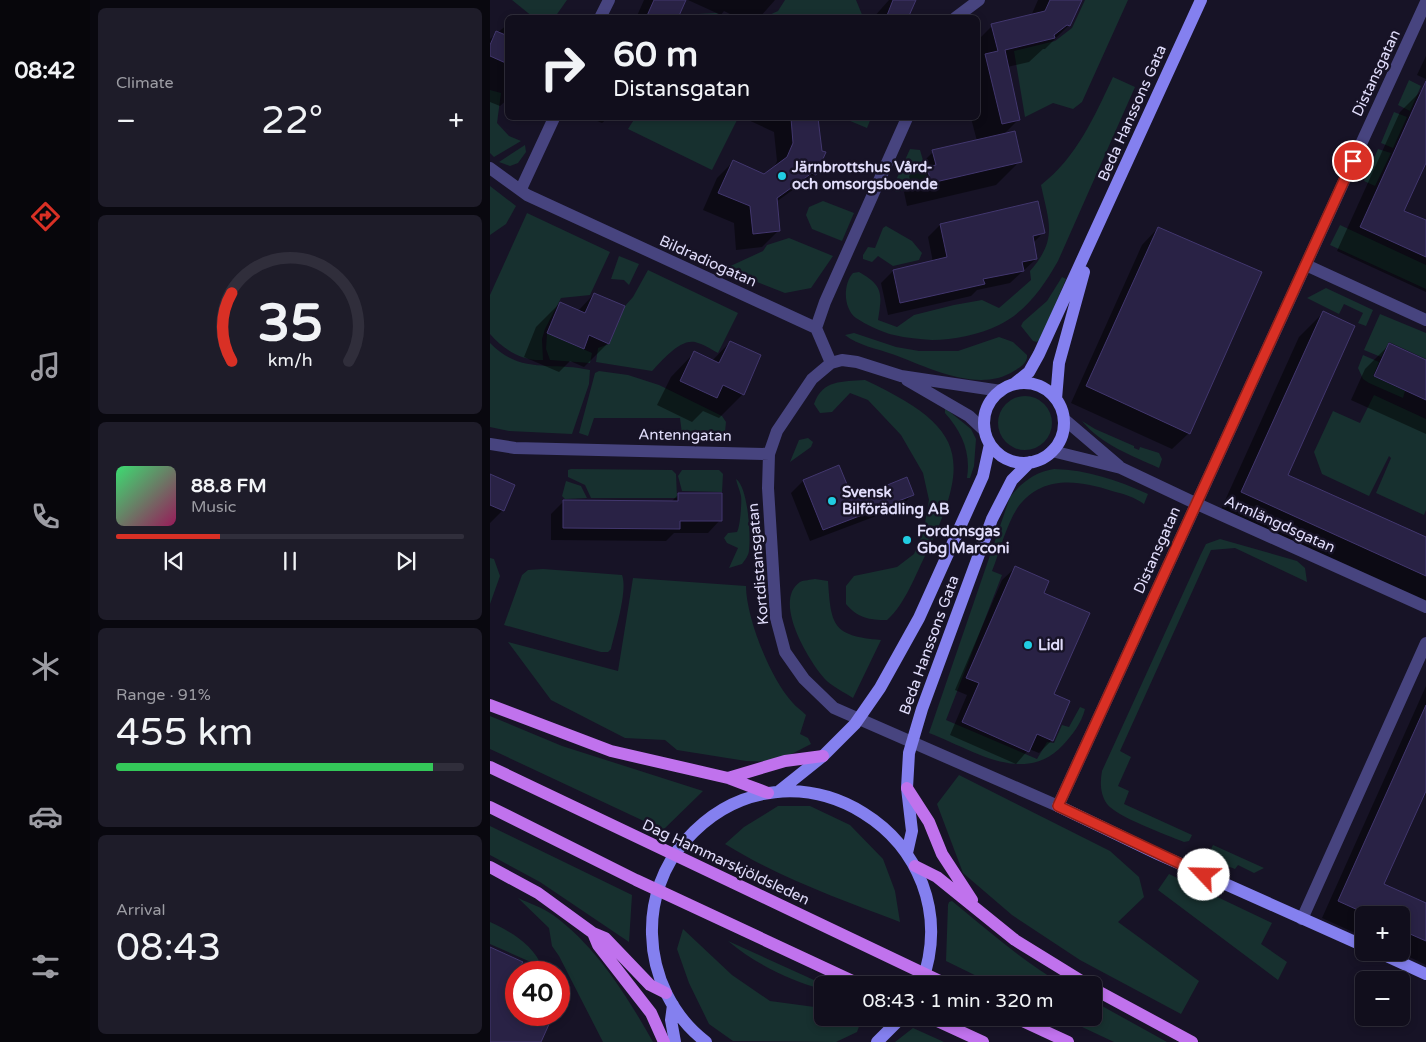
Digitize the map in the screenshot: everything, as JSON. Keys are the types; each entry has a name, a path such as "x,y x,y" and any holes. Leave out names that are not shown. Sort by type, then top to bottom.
{"main road":[{"path":"490,705 610,751 728,778 773,793"},
{"path":"728,778 785,761 823,756"},
{"name":"Dag Hammarskjöldsleden","path":"490,767 929,976"},
{"path":"907,788 929,822 942,854 976,907"},
{"path":"490,806 636,880 842,976"},
{"path":"915,866 937,877 1015,940 1073,976"},
{"path":"490,867 538,893 593,933 605,938 650,985 666,993"},
{"path":"593,933 598,945 651,1013 664,1042"},
{"path":"1102,993 1192,1042"},
{"path":"948,1026 983,1042"},
{"path":"1033,1026 1068,1042"}],"street":[{"path":"602,15 609,0"},
{"path":"959,15 979,0"},
{"name":"Beda Hanssons Gata","path":"773,793 823,756 856,724 880,688 920,618 983,476 988,437 984,421 988,407 1001,391 1014,384 1029,372 1039,354 1201,0"},
{"name":"Distansgatan","path":"1058,806 1177,549 1195,503 1426,2"},
{"path":"521,189 553,120"},
{"path":"831,363 816,328 825,302 906,120"},
{"name":"Bildradiogatan","path":"490,168 521,189 526,195 816,328"},
{"name":"Beda Hanssons Gata","path":"1064,419 1056,399 1059,363 1093,238"},
{"path":"1306,265 1426,320"},
{"path":"769,454 777,431 812,379 831,363 842,360 857,362 901,376 1001,391"},
{"path":"901,376 969,416 988,437 996,451 1009,460 1030,462"},
{"path":"1014,384 1036,384 1050,392 1056,399"},
{"path":"1052,452 1060,441 1064,419"},
{"name":"Armlängdsgatan","path":"1064,419 1121,468"},
{"name":"Antenngatan","path":"490,444 514,448 769,454"},
{"name":"Beda Hanssons Gata","path":"907,853 912,831 907,788 909,753 922,709 992,519 1012,480 1030,462 1040,460 1052,452"},
{"name":"Armlängdsgatan","path":"1052,452 1121,468 1426,607"},
{"name":"Kortdistansgatan","path":"769,454 768,488 776,618 785,652 804,679 834,708 1058,806"},
{"path":"1302,919 1426,642"},
{"path":"706,1042 686,1024 666,993 655,960 652,925 656,900 664,875 676,853 705,821 735,803 773,793 816,794 851,805 882,825 907,853 915,866 928,901 931,939 930,954 924,976"},
{"path":"1058,806 1355,942"},
{"path":"1398,961 1426,974"},
{"path":"672,1005 671,1020 675,1042"},
{"path":"877,1042 893,1026"}],"green space":[{"path":"512,0 567,0 556,15 531,15"},
{"path":"785,0 856,0 862,15 769,15 778,11"},
{"path":"1085,0 1128,0 1082,102 1073,109 1053,103 1025,117 1014,51 1055,41 1072,28"},
{"path":"716,13 722,15 697,15"},
{"path":"1113,77 1135,87 1058,261 1040,289 1018,313 999,325 984,331 940,340 890,334 864,323 852,314 847,302 846,289 853,273 859,272 877,286 880,297 878,320 897,327 914,315 954,305 982,300 999,308 1031,280 1030,271 1039,260 1048,240 1047,210 1041,185 1054,174 1075,149"},
{"path":"1409,80 1421,86 1410,111 1398,105"},
{"path":"490,90 501,93 497,123 509,136 521,141 494,157 490,153"},
{"path":"1394,112 1407,117 1393,148 1381,143"},
{"path":"634,120 737,120 712,170 628,129"},
{"path":"848,120 870,120 867,128"},
{"path":"525,145 526,152 518,163 510,166 499,162"},
{"path":"910,149 920,150 927,174 926,185 896,192 893,187"},
{"path":"1378,149 1391,153 1375,186 1364,181"},
{"path":"490,186 516,206 506,224 490,235"},
{"path":"823,201 854,213 842,241 812,229 806,215 809,207"},
{"path":"527,213 610,252 590,295 561,298 542,339 543,360 528,359 507,350 490,334 490,295"},
{"path":"1340,225 1426,265 1426,289 1330,245"},
{"path":"886,226 912,241 922,253 919,260 893,266 878,256 872,262 863,259 863,255 868,247 875,248 883,228"},
{"path":"789,238 833,256 811,288 785,293 724,269 763,251 767,245"},
{"path":"619,256 639,264 629,285 624,280 611,279"},
{"path":"648,270 738,313 718,353 701,344 689,342 677,347 652,371 596,362 598,348 609,344 625,306 633,297"},
{"path":"1062,277 1066,279 1041,338 1037,342 1033,341 1021,326 1047,301"},
{"path":"1326,288 1373,310 1366,326 1358,323 1363,313 1344,304 1339,314 1307,298"},
{"path":"1380,314 1426,333 1426,359 1389,342 1381,357 1364,350"},
{"path":"547,333 592,353 590,363 550,360 546,349"},
{"path":"854,333 896,347 919,351 958,351 999,337 1013,342 1027,355 1027,358 1020,367 1000,377 985,380 969,379 937,371 861,344 845,335"},
{"path":"490,343 502,353 525,363 590,370 589,384 572,434 509,431 490,427"},
{"path":"1363,355 1379,362 1373,376 1405,391 1403,398 1363,379 1358,368"},
{"path":"599,371 628,375 659,385 722,416 726,422 725,432 682,434 680,418 594,418 588,436 579,433 595,373"},
{"path":"865,380 922,412 940,429 950,446 954,467 951,490 942,518 910,588 900,605 887,620 864,617 850,609 846,604 846,586 854,576 897,567 914,554 924,529 929,500 923,473 901,435 868,400 850,393 832,412 820,413 814,404 823,390 834,383"},
{"path":"1374,395 1426,419 1426,510 1424,515 1376,493 1391,458 1389,456 1369,496 1322,474 1314,452 1333,411 1360,423"},
{"path":"1025,396 1035,398 1044,404 1050,413 1052,423 1050,433 1044,442 1035,448 1025,450 1015,448 1006,442 1000,433 998,423 1000,413 1006,404 1015,398"},
{"path":"945,408 971,429 976,439 974,466 970,478 967,478 968,460 964,443 945,413"},
{"path":"1082,421 1095,429 1134,446 1134,448 1139,450 1140,447 1159,453 1162,459 1159,468 1108,443"},
{"path":"808,438 813,442 811,447 790,462 799,440"},
{"path":"1054,469 1079,471 1102,477 1148,494 1144,504 1129,496 1099,487 1086,484 1061,483 1038,489 1018,507 1014,514 992,571 1002,575 946,720 1037,759 1047,742 1054,743 1062,725 1069,727 1080,707 1085,709 1073,733 1063,745 1048,757 1032,763 1015,764 980,755 929,733 1010,497 1029,478"},
{"path":"568,470 672,470 676,474 677,498 591,498 585,485 568,477"},
{"path":"682,470 719,470 723,474 722,492 682,491 678,476"},
{"path":"736,479 740,484 746,501 750,534 749,550 748,556 742,564 729,568 738,548 727,543 724,538 728,533 737,532 739,526 741,494"},
{"path":"566,481 581,486 587,498 565,499 562,496"},
{"path":"1220,539 1297,561 1305,568 1307,582 1235,548 1211,550 1120,751 1131,757 1118,786 1129,791 1124,804 1192,835 1189,841 1184,842 1143,825 1112,809 1103,796 1101,775 1206,544"},
{"path":"490,558 494,559 500,576 490,604"},
{"path":"543,569 622,575 622,601 611,649 608,652 601,652 504,625 522,575 528,570"},
{"path":"633,578 746,586 750,614 761,647 784,691 806,715 800,734 808,738 811,744 776,762 746,761 677,750 665,740 625,738 551,700 508,642 618,671"},
{"path":"815,579 828,581 833,618 838,626 853,635 881,640 853,698 824,678 802,645 791,616 790,603 792,591 800,582"},
{"path":"490,716 562,746 703,791 663,830 490,749"},
{"path":"959,775 1110,851 1139,877 1144,897 1118,922 1199,981 1181,1014 1080,960 1012,915 963,873 937,804"},
{"path":"778,806 810,806 850,825 883,859 895,891 900,922 789,878 725,844 744,827"},
{"path":"490,826 632,895 629,942 540,882 490,855"},
{"path":"1213,845 1264,868 1254,873 1238,865 1235,869 1214,861 1209,853"},
{"path":"1169,874 1272,923 1261,944 1287,962 1278,980 1158,890"},
{"path":"518,898 553,915 584,942 622,990 653,1042 603,1042 570,978 570,961 562,961 552,946 549,928"},
{"path":"952,901 1020,956 1049,976 977,976 946,961 949,902"},
{"path":"490,922 521,940 539,961 528,961 490,944"},
{"path":"683,929 732,975 770,1001 814,1007 814,1026 859,1026 857,1032 836,1042 733,1041 709,1024 689,983 677,949"},
{"path":"728,941 814,980 814,987 761,964"},
{"path":"1102,1006 1167,1042 1114,1042 1080,1026 1102,1026"},
{"path":"913,1028 944,1042 895,1042"}],"building":[{"path":"654,0 686,0 679,15 647,15"},
{"path":"893,0 916,0 909,15 887,15"},
{"path":"1050,0 1082,0 1070,26 1067,25 1054,35 1055,38 1005,50 1020,120 1002,124 985,54 998,51 991,24 1045,11"},
{"path":"496,31 505,35 505,63 490,56 490,45"},
{"path":"1426,81 1426,163 1404,211 1426,220 1426,257 1360,227"},
{"name":"Järnbrottshus Vård- och omsorgsboende","path":"791,120 818,120 822,151 826,152 816,175 812,173 777,198 780,231 753,234 750,206 718,193 733,160 764,174 787,157 793,143"},
{"path":"1015,131 1022,162 931,183 927,167 936,165 932,150"},
{"path":"1038,201 1045,233 1033,236 1037,259 1022,262 1024,271 983,279 985,284 900,303 893,270 947,257 940,224"},
{"path":"1158,227 1262,272 1190,434 1086,386"},
{"path":"594,293 625,306 609,344 589,335 584,349 547,333 560,302 585,313"},
{"path":"1323,311 1355,326 1288,475 1426,537 1426,576 1241,492"},
{"path":"730,341 761,355 744,395 723,385 717,398 680,381 694,351 719,363"},
{"path":"1389,343 1426,360 1426,400 1374,376"},
{"path":"839,465 853,499 907,477 914,495 823,530 803,480"},
{"path":"490,474 515,485 504,511 490,505"},
{"path":"678,493 722,493 722,521 680,521 680,529 563,528 563,500 678,501"},
{"name":"Lidl","path":"1015,566 1049,581 1044,593 1090,613 1054,694 1070,701 1053,741 1037,734 1029,752 962,722 979,683 966,678"},
{"path":"1426,705 1426,791 1384,884 1426,903 1426,941 1410,934 1410,906 1355,906 1355,909 1338,901"},
{"path":"490,947 521,961 505,961 505,1026 548,1026 541,1042 490,1042"}],"place":[{"name":"Järnbrottshus Vård- och omsorgsboende","path":"782,176"},
{"name":"Svensk Bilförädling AB","path":"832,501"},
{"name":"Fordonsgas Gbg Marconi","path":"907,540"},
{"name":"Lidl","path":"1028,645"}],"route":[{"path":"1204,875 1058,806 1353,161"}]}
